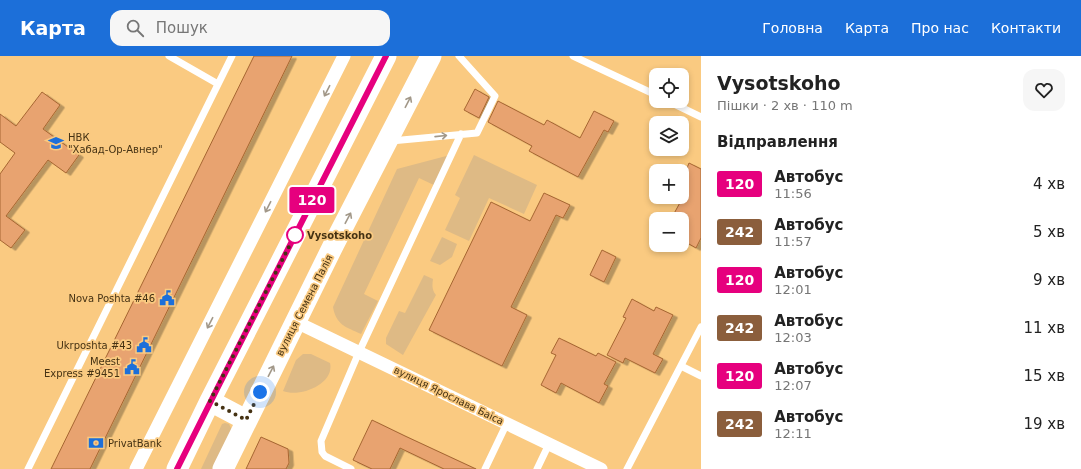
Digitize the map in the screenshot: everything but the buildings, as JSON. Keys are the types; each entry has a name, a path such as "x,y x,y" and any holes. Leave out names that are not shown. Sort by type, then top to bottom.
{"main road":[{"path":"178,469 210,401 386,56"},
{"name":"вулиця Семена Палія","path":"223,469 334,244 431,56"},
{"path":"210,401 246,420"}],"street":[{"path":"136,469 344,56"},
{"name":"вулиця Ярослава Баіса","path":"296,322 601,469"}],"lane":[{"path":"169,56 218,84"},
{"path":"28,469 232,56"},
{"path":"388,141 476,132 495,96 460,56"},
{"path":"573,56 649,93"},
{"path":"682,108 701,117"},
{"path":"351,469 325,456 322,452 321,441 359,352 461,134"},
{"path":"626,469 701,327"},
{"path":"681,366 701,376"},
{"path":"485,469 507,423"},
{"path":"537,469 549,444"}],"shaded area":[{"path":"450,155 438,187 419,178 364,294 378,301 361,334 342,325 334,313 333,307 397,169"},
{"path":"474,155 537,185 524,214 489,198 469,241 445,230 460,198 455,195"},
{"path":"442,237 457,244 452,257 440,265 430,261"},
{"path":"424,275 433,279 432,284 436,295 403,355 386,344 386,338 399,311 405,313"},
{"path":"303,354 311,354 330,363 330,371 327,377 315,388 307,391 290,393 283,391 296,360"},
{"path":"222,424 229,424 232,430 213,469 201,469"}],"bus line":[{"name":"120","path":"177,469 386,56"}],"place":[{"name":"НВК \"Хабад-Ор-Авнер\"","path":"56,143"},
{"name":"Vysotskoho","path":"295,235"},
{"name":"Nova Poshta #46","path":"167,298"},
{"name":"Ukrposhta #43","path":"144,345"},
{"name":"Meest Express #9451","path":"132,367"},
{"name":"PrivatBank","path":"96,443"}],"route":[{"path":"260,392 246,420 210,401 295,235"}]}
